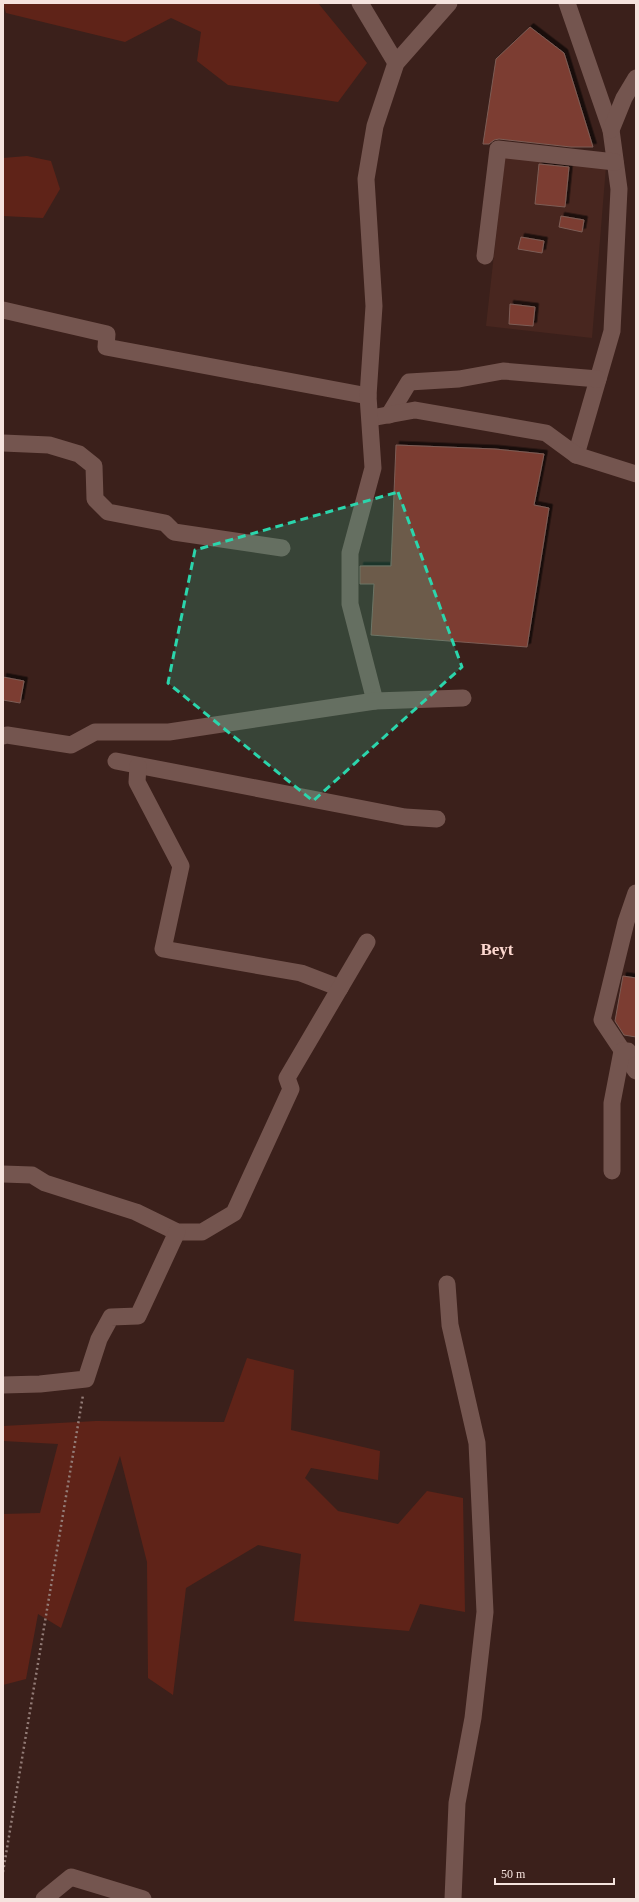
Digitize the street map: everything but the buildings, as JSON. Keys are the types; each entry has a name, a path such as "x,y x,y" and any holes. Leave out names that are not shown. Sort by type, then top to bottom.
{"street":[{"path":"360,3 396,63"},
{"path":"375,701 350,604 350,553 373,468 371,418 368,396 374,306 366,179 376,126 396,63 449,3"},
{"path":"567,3 611,130 619,189 612,331 576,455"},
{"path":"611,130 624,98 636,78"},
{"path":"485,256 498,149 615,162"},
{"path":"3,310 106,334 106,347 368,396"},
{"path":"389,415 409,382 459,379 503,372 598,379"},
{"path":"371,418 415,410 546,433 576,455 636,474"},
{"path":"3,443 49,445 79,454 94,466 95,499 108,512 165,523 174,532 282,548"},
{"path":"3,736 7,735 71,745 95,732 169,732 375,701 463,698"},
{"path":"116,761 405,817 437,819"},
{"path":"138,766 137,782 181,866 163,949 301,973 340,988"},
{"path":"636,893 626,922 602,1020 629,1051 636,1071"},
{"path":"3,1174 32,1175 45,1183 136,1212 177,1232 202,1232 234,1213 291,1089 287,1078 367,942"},
{"path":"612,1171 612,1103 629,1051"},
{"path":"3,1384 40,1384 86,1379 99,1340 111,1317 138,1316 177,1232"},
{"path":"447,1284 450,1325 477,1443 485,1612 473,1718 457,1803 453,1899"},
{"path":"44,1899 71,1877 143,1899"}],"path":[{"path":"3,1872 86,1379"}],"highlighted area":[{"path":"398,492 462,667 313,801 168,683 195,550"}],"shaded area":[{"path":"3,3 318,3 367,63 338,102 228,85 197,61 201,32 171,18 125,42 6,13"},
{"path":"27,156 51,161 60,189 43,218 3,216 3,158"},
{"path":"505,156 606,166 592,338 486,326"},
{"path":"247,1358 294,1370 291,1430 380,1451 378,1480 311,1468 305,1478 338,1511 398,1524 427,1491 463,1498 465,1612 420,1604 409,1631 294,1621 301,1554 258,1545 186,1588 173,1695 148,1678 147,1562 120,1456 61,1628 38,1614 26,1679 3,1685 3,1514 40,1513 58,1444 3,1441 3,1426 96,1421 224,1422"}],"district":[{"name":"Beyt","path":"497,949"}]}
